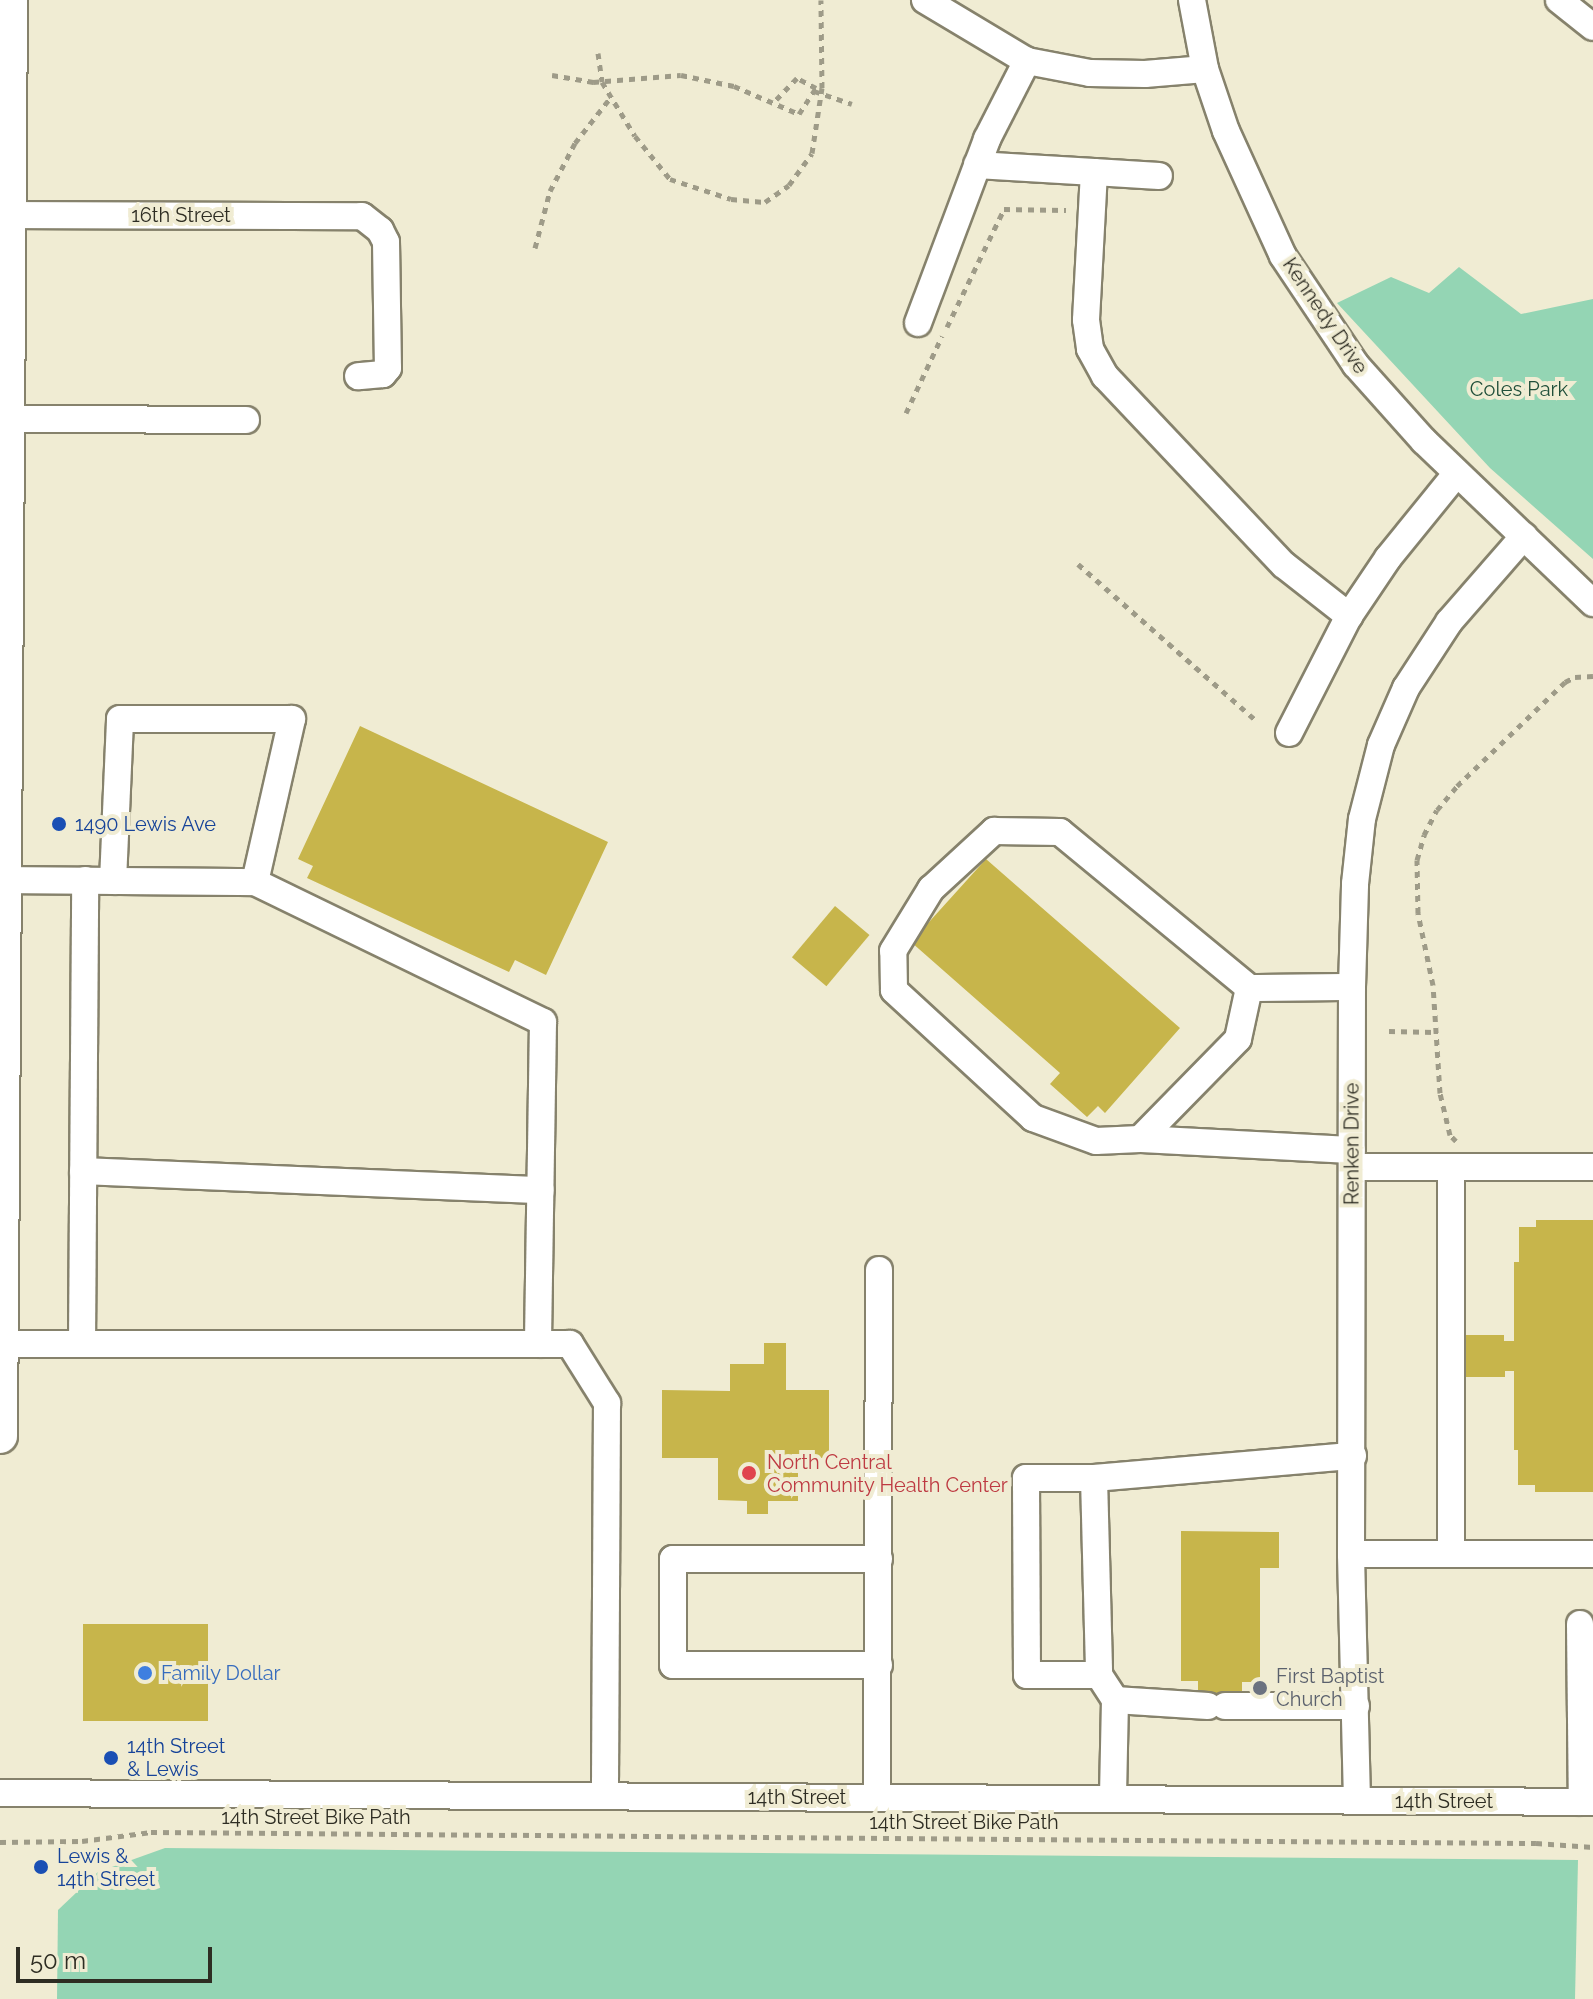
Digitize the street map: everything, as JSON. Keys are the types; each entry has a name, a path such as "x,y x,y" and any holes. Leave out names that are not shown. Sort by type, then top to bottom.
{"main road":[{"path":"0,1436 7,9"}],"street":[{"name":"Kennedy Drive","path":"1192,0 1205,69 1226,131 1283,256 1356,365 1457,473 1593,603"},
{"path":"1559,0 1593,27"},
{"path":"938,4 1027,61 1090,73 1145,74 1205,69"},
{"path":"918,323 977,165 1027,61"},
{"path":"977,165 1159,176"},
{"path":"1094,172 1086,320 1090,349 1105,376 1284,565 1349,616"},
{"name":"16th Street","path":"5,215 362,216 380,230 386,242 388,368 383,374 358,376"},
{"path":"4,419 246,420"},
{"path":"1289,733 1349,616 1388,558 1457,473"},
{"name":"Renken Drive","path":"1357,1801 1351,1554 1352,987 1355,884 1362,819 1381,745 1406,688 1449,622 1524,536"},
{"path":"113,881 120,719 292,719 255,882"},
{"path":"1352,987 1249,988 1060,832 994,831 931,889 893,951 894,990 1033,1118 1096,1141 1140,1139 1352,1159 1455,1155 1593,1167"},
{"path":"4,880 255,882 543,1022 538,1344"},
{"path":"82,1344 85,880"},
{"path":"1140,1139 1238,1039 1249,988"},
{"path":"1451,1554 1455,1155"},
{"path":"83,1171 541,1190"},
{"path":"877,1798 879,1270"},
{"path":"0,1344 570,1344 607,1403 605,1796"},
{"path":"1099,1675 1027,1675 1026,1478 1094,1478 1353,1456"},
{"path":"1094,1478 1099,1675 1115,1700 1113,1799"},
{"path":"1351,1554 1593,1554"},
{"path":"879,1559 673,1559 673,1665 879,1665"},
{"path":"1580,1624 1588,1802"},
{"path":"1115,1700 1216,1706 1356,1706"},
{"name":"14th Street","path":"0,1793 1588,1802"}],"path":[{"path":"598,53 602,82 635,136 670,179 752,202 775,197 812,153 821,94 821,0"},
{"path":"552,75 602,82 681,75 734,86 799,114 816,88 797,78 774,102"},
{"path":"814,91 852,104"},
{"path":"535,248 550,191 575,143 611,97"},
{"path":"1078,564 1257,721"},
{"path":"1455,1155 1440,1093 1433,985 1416,888 1417,860 1424,835 1437,810 1457,786 1565,682 1575,677 1593,676"},
{"path":"1389,1031 1435,1032"},
{"name":"14th Street Bike Path","path":"0,1842 82,1841 151,1832 1505,1842 1593,1847"}],"green space":[{"name":"Coles Park","path":"1459,267 1521,314 1593,299 1593,559 1490,468 1337,303 1391,277 1429,293"},
{"path":"165,1848 1578,1860 1575,1999 57,1999 58,1910 98,1872"}],"building":[{"path":"360,726 608,842 546,975 515,960 509,972 307,878 313,866 298,859"},
{"path":"986,859 1180,1028 1105,1113 1098,1106 1087,1117 1050,1084 1060,1073 911,942"},
{"path":"835,906 869,935 826,986 792,957"},
{"path":"1536,1220 1593,1220 1593,1492 1535,1492 1535,1485 1518,1485 1518,1450 1514,1450 1514,1371 1505,1371 1505,1377 1462,1377 1462,1335 1504,1335 1504,1341 1514,1341 1514,1262 1519,1262 1519,1227 1536,1227"},
{"path":"764,1343 786,1343 786,1390 829,1390 829,1458 798,1458 798,1501 768,1501 768,1514 747,1514 747,1501 718,1500 718,1458 662,1458 662,1390 730,1391 730,1364 764,1364"},
{"path":"1181,1531 1279,1532 1279,1568 1260,1568 1260,1682 1242,1682 1242,1693 1230,1713 1198,1694 1198,1681 1181,1681"},
{"name":"Family Dollar","path":"83,1624 208,1624 208,1721 83,1721"}],"place":[{"name":"1490 Lewis Ave","path":"59,824"},
{"name":"North Central Community Health Center","path":"749,1473"},
{"name":"Family Dollar","path":"145,1673"},
{"name":"First Baptist Church","path":"1260,1688"},
{"name":"14th Street & Lewis","path":"111,1758"},
{"name":"Lewis & 14th Street","path":"41,1867"}]}
